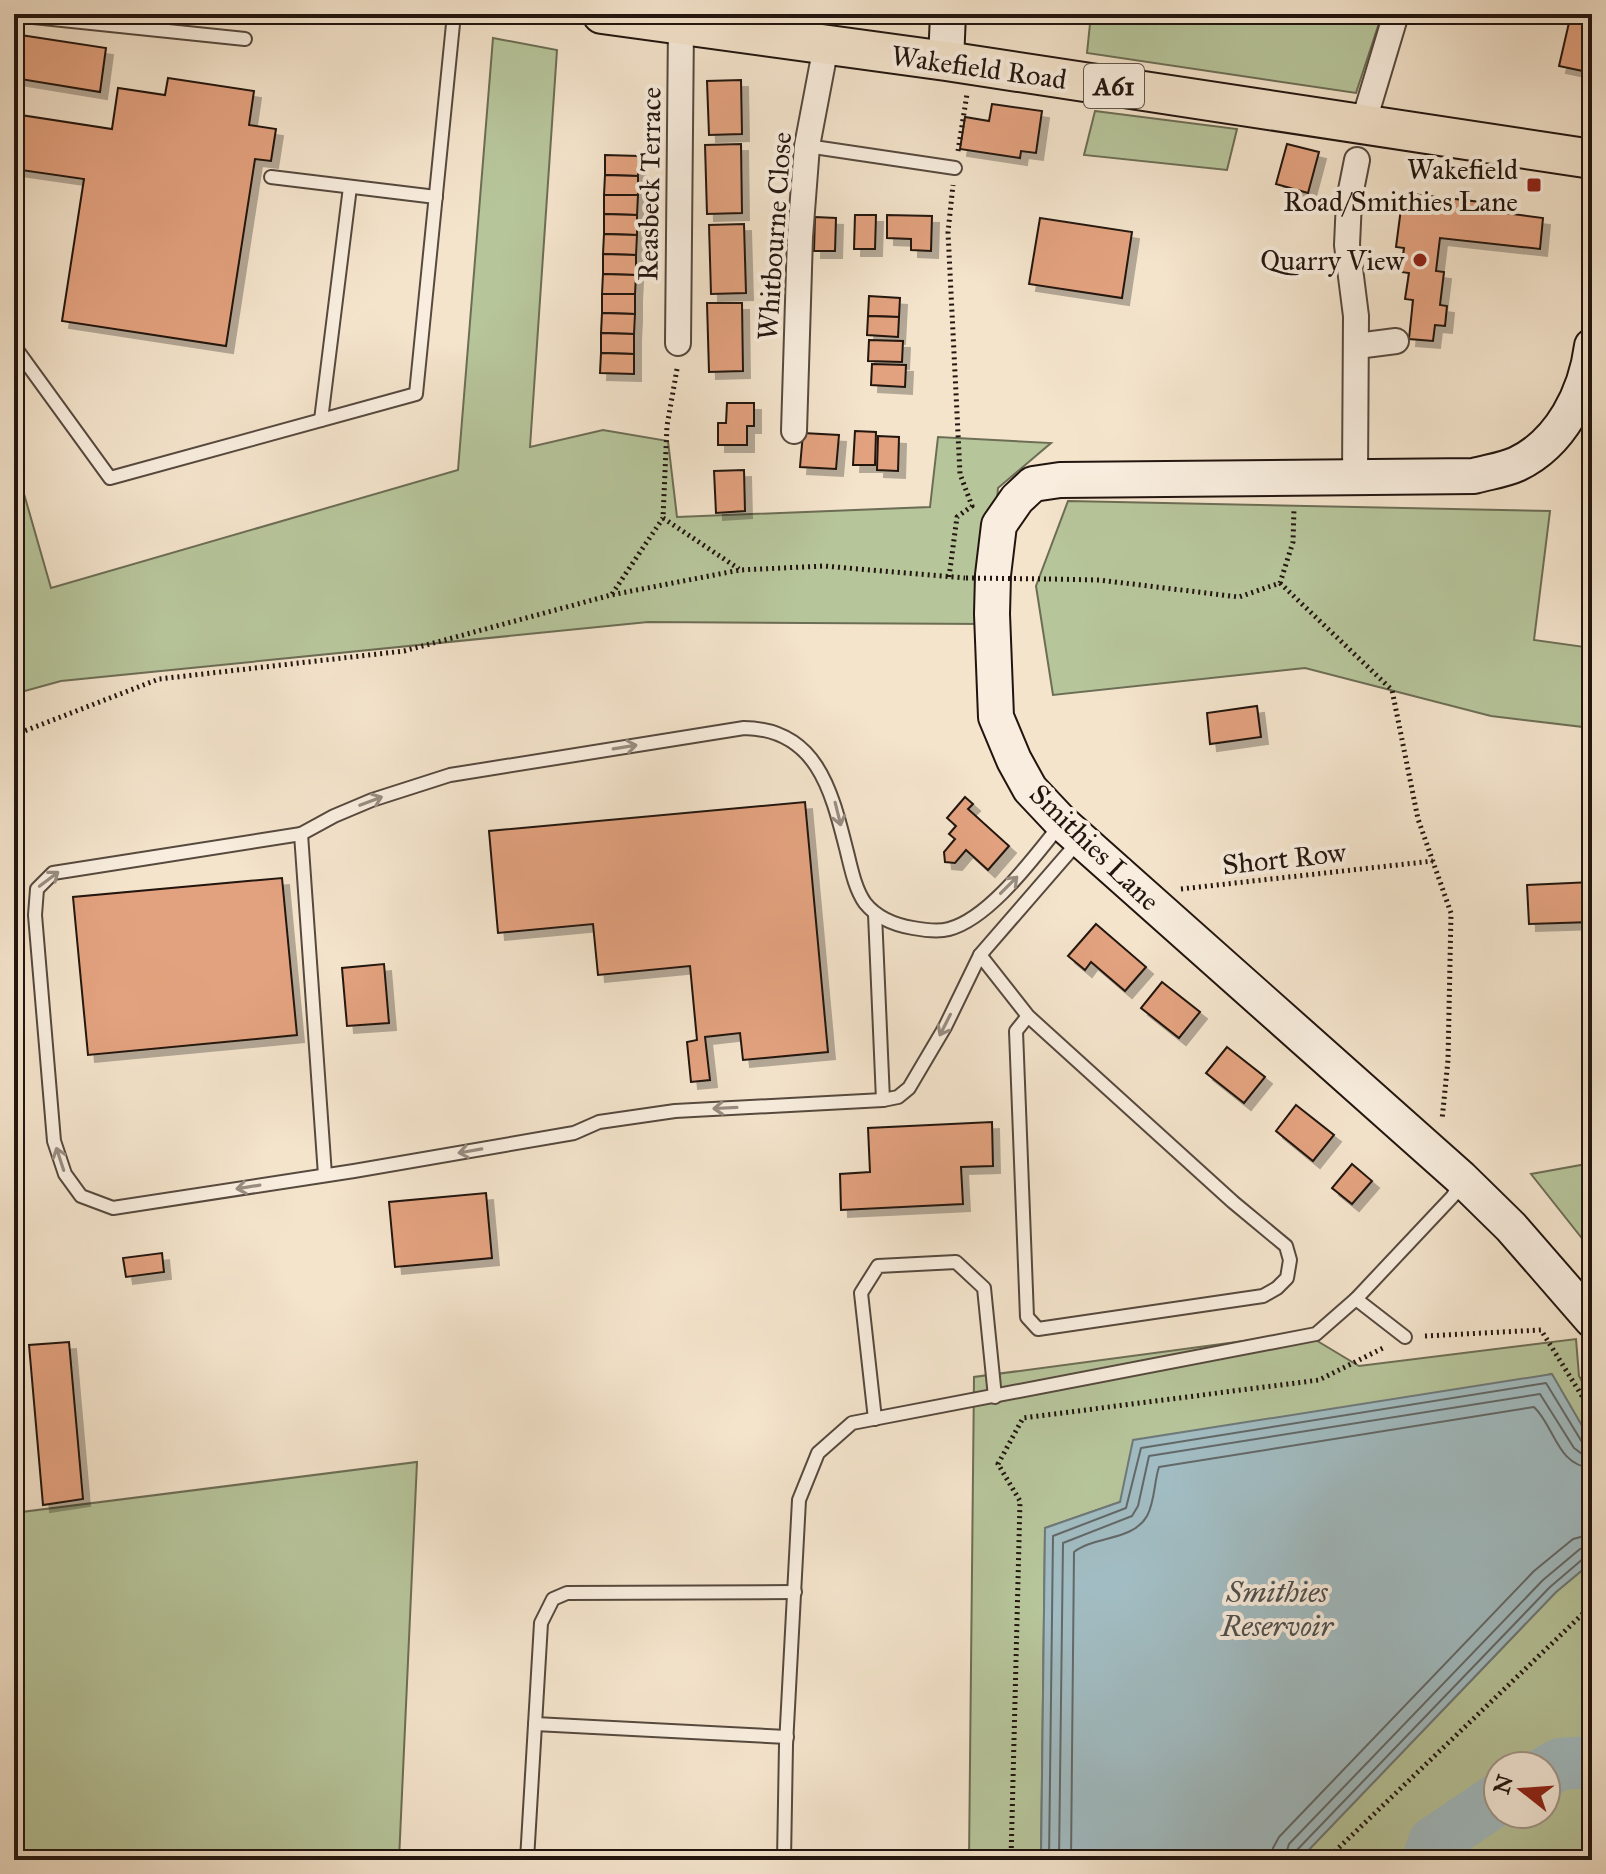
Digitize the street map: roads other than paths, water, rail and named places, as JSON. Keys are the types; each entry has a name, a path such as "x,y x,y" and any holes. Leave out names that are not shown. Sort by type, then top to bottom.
{"main road":[{"name":"Wakefield Road","path":"602,14 959,63 1360,142 1592,159"}],"street":[{"path":"948,14 959,63"},
{"path":"1355,476 1357,346 1347,245 1349,200 1360,142 1396,14"},
{"name":"Reasbeck Terrace","path":"678,343 681,25"},
{"name":"Whitbourne Close","path":"794,431 800,237 807,146 826,46"},
{"path":"1357,346 1396,341"},
{"name":"Smithies Lane","path":"1592,346 1582,389 1565,421 1543,447 1516,464 1474,476 1060,480 1033,484 1017,499 999,525 993,575 996,717 1030,789 1071,831 1461,1178 1511,1227 1592,1320"}],"lane":[{"path":"14,341 17,350 110,478 416,394 454,14"},
{"path":"14,15 245,39"},
{"path":"807,146 955,168"},
{"path":"271,177 436,197"},
{"path":"321,420 350,187"},
{"path":"744,728 764,728 781,734 799,746 814,763 833,794 853,876 864,902 875,914 889,922 926,930 948,930 962,923 988,905 1071,831 980,955 945,1027 909,1088 898,1097 675,1111 599,1122 574,1133 113,1208 81,1196 65,1174 54,1141 35,915 37,889 53,873 301,834 372,800 450,775 744,728"},
{"path":"301,834 325,1175"},
{"path":"875,914 883,1100"},
{"path":"980,955 1028,1016 1233,1202 1286,1246 1290,1260 1287,1278 1277,1288 1263,1296 1053,1327 1038,1329 1031,1324 1027,1317 1016,1031 1028,1016"},
{"path":"784,1860 799,1500 818,1453 852,1423 1316,1334 1356,1299 1453,1196 1461,1178"},
{"path":"875,1419 861,1293 878,1266 956,1262 984,1288 995,1397"},
{"path":"1356,1299 1405,1337"},
{"path":"527,1860 541,1623 549,1605 561,1594 795,1592"},
{"path":"535,1724 787,1737"}],"water":[{"name":"Smithies Reservoir","path":"1552,1374 1592,1443 1592,1562 1556,1592 1299,1860 1041,1860 1045,1528 1120,1502 1133,1440"}],"waterway":[{"path":"1562,1764 1592,1762"},
{"path":"1428,1860 1434,1842 1482,1810"}],"place":[{"name":"Wakefield Road/Smithies Lane","path":"1534,185"},
{"name":"Quarry View","path":"1420,260"}]}
